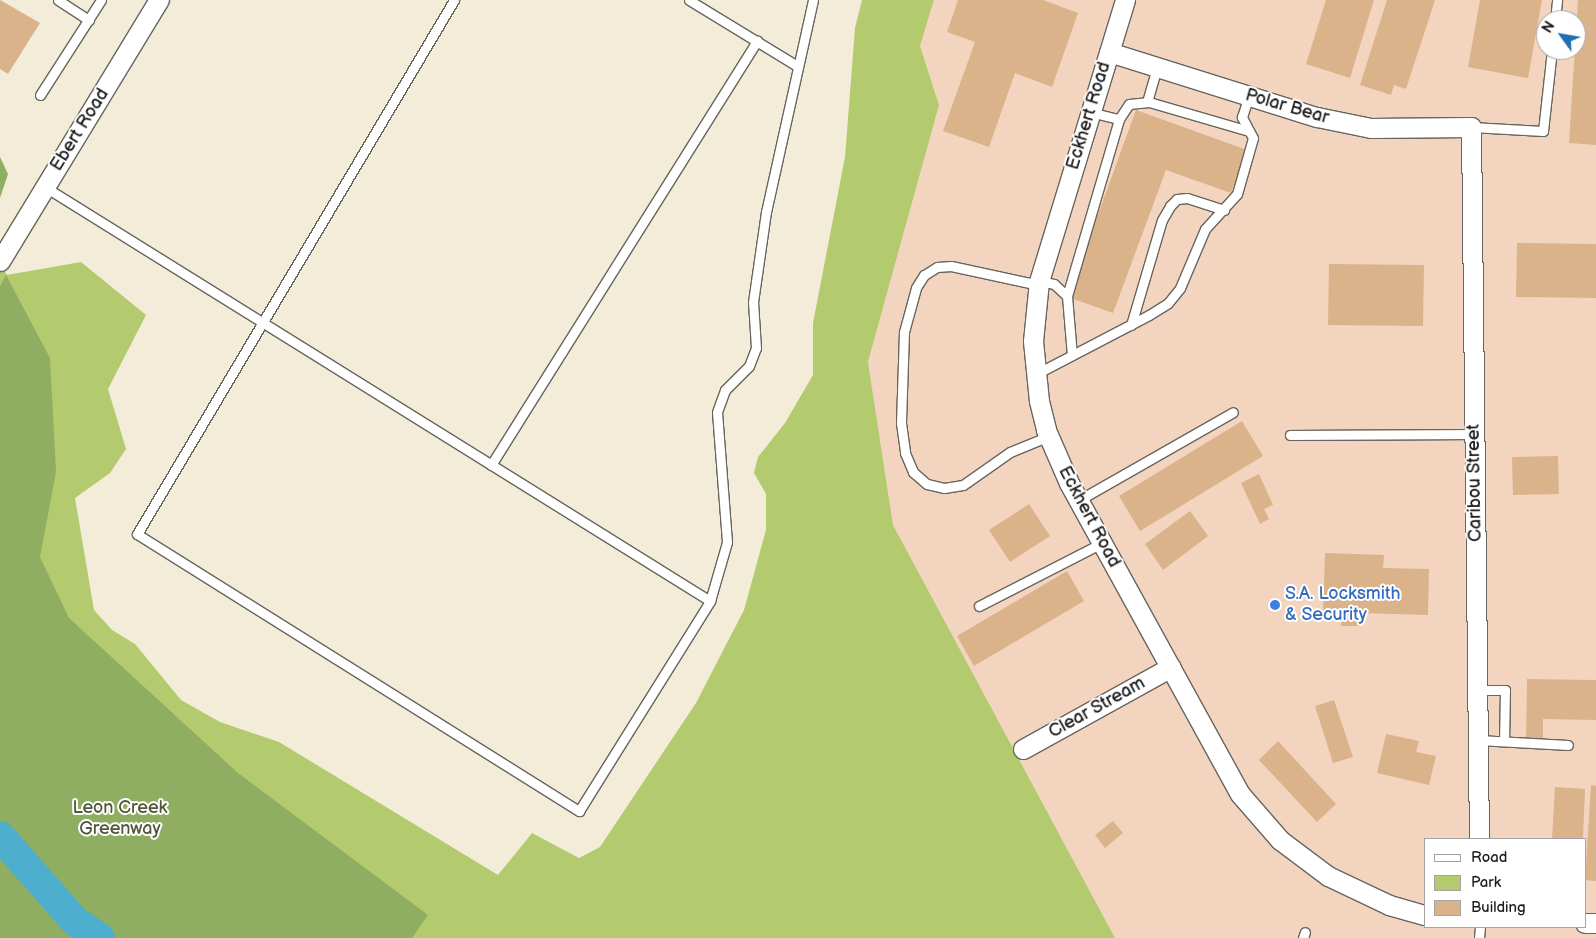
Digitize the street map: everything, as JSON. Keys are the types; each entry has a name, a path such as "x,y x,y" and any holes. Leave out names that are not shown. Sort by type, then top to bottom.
{"street":[{"name":"Ebert Road","path":"0,261 159,0"},
{"name":"Eckhert Road","path":"1125,0 1039,283 1033,341 1035,375 1049,436 1078,500 1240,794 1280,840 1316,868 1359,893 1424,915"},
{"name":"Polar Bear","path":"1109,52 1318,118 1371,128 1471,127"},
{"name":"Caribou Street","path":"1471,127 1479,838"},
{"name":"Clear Stream","path":"1023,749 1171,667"}],"lane":[{"path":"58,0 89,20"},
{"path":"40,95 101,0"},
{"path":"454,0 137,534 579,811 710,601 727,542 717,412 725,390 749,366 756,348 753,302 765,221 813,0"},
{"path":"689,0 798,66"},
{"path":"491,465 757,41"},
{"path":"1471,127 1543,132 1551,60"},
{"path":"1147,102 1157,67"},
{"path":"1035,375 1131,325 1168,303 1180,288 1205,229 1237,194 1253,138 1242,117 1250,96"},
{"path":"1072,355 1067,296 1119,119 1129,104 1147,102 1249,131"},
{"path":"1090,112 1119,119"},
{"path":"45,187 710,601"},
{"path":"1131,325 1162,220 1170,206 1178,199 1187,198 1224,210"},
{"path":"1049,436 1010,452 963,485 944,488 927,484 913,472 904,453 901,423 904,332 916,288 924,275 937,267 951,266 1039,283 1054,284 1067,296"},
{"path":"1078,500 1233,412"},
{"path":"1290,435 1474,434"},
{"path":"979,606 1102,543"},
{"path":"1477,690 1505,690 1504,741"},
{"path":"1478,740 1568,744"}],"shaded area":[{"path":"934,0 1596,0 1596,938 1115,938 893,525 868,362 939,105 920,46"}],"green space":[{"path":"862,0 934,0 920,46 939,105 868,362 893,525 1115,938 0,938 0,265 7,275 81,262 146,315 108,389 126,449 110,473 75,498 94,610 112,630 135,644 181,700 220,722 279,742 498,875 532,833 579,858 600,847 696,703 744,610 766,530 766,494 754,473 758,457 785,423 813,375 813,323 845,157 855,28"},
{"path":"0,157 8,174 0,198"},
{"name":"Leon Creek Greenway","path":"6,275 50,358 56,472 40,557 69,618 238,773 428,915 412,938 0,938 0,286"}],"building":[{"path":"0,0 40,23 8,74 0,69"},
{"path":"958,0 1043,0 1078,13 1052,87 1015,73 989,147 943,131 975,42 947,32"},
{"path":"1326,0 1374,0 1350,78 1306,64"},
{"path":"1387,0 1435,0 1406,89 1394,85 1391,95 1360,85"},
{"path":"1480,0 1542,0 1540,10 1536,10 1536,33 1528,78 1468,67"},
{"path":"1578,0 1596,0 1596,145 1569,143 1574,60 1586,60 1586,10 1577,10"},
{"path":"1136,110 1247,150 1231,193 1166,170 1113,313 1068,297"},
{"path":"1517,243 1596,244 1596,298 1516,297"},
{"path":"1329,264 1424,265 1423,326 1328,325"},
{"path":"1242,421 1263,456 1140,531 1119,496"},
{"path":"1558,456 1559,494 1513,495 1512,457"},
{"path":"1259,474 1273,505 1264,509 1269,519 1260,524 1241,483"},
{"path":"1029,504 1050,536 1010,562 989,530"},
{"path":"1190,511 1208,536 1163,570 1145,544"},
{"path":"1325,553 1384,555 1383,568 1429,569 1428,615 1360,613 1360,626 1341,626 1342,613 1323,613"},
{"path":"1067,571 1084,601 974,666 957,636"},
{"path":"1527,679 1596,680 1596,720 1543,719 1543,740 1526,739"},
{"path":"1334,700 1353,757 1333,763 1315,706"},
{"path":"1386,734 1419,741 1416,752 1436,756 1429,785 1377,773"},
{"path":"1278,741 1336,804 1317,822 1259,760"},
{"path":"1591,785 1596,786 1596,881 1586,880"},
{"path":"1555,787 1585,789 1583,838 1552,838"},
{"path":"1113,821 1123,833 1105,848 1095,835"}],"waterway":[{"path":"0,836 75,921 100,938"}],"place":[{"name":"S.A. Locksmith & Security","path":"1275,605"}]}
